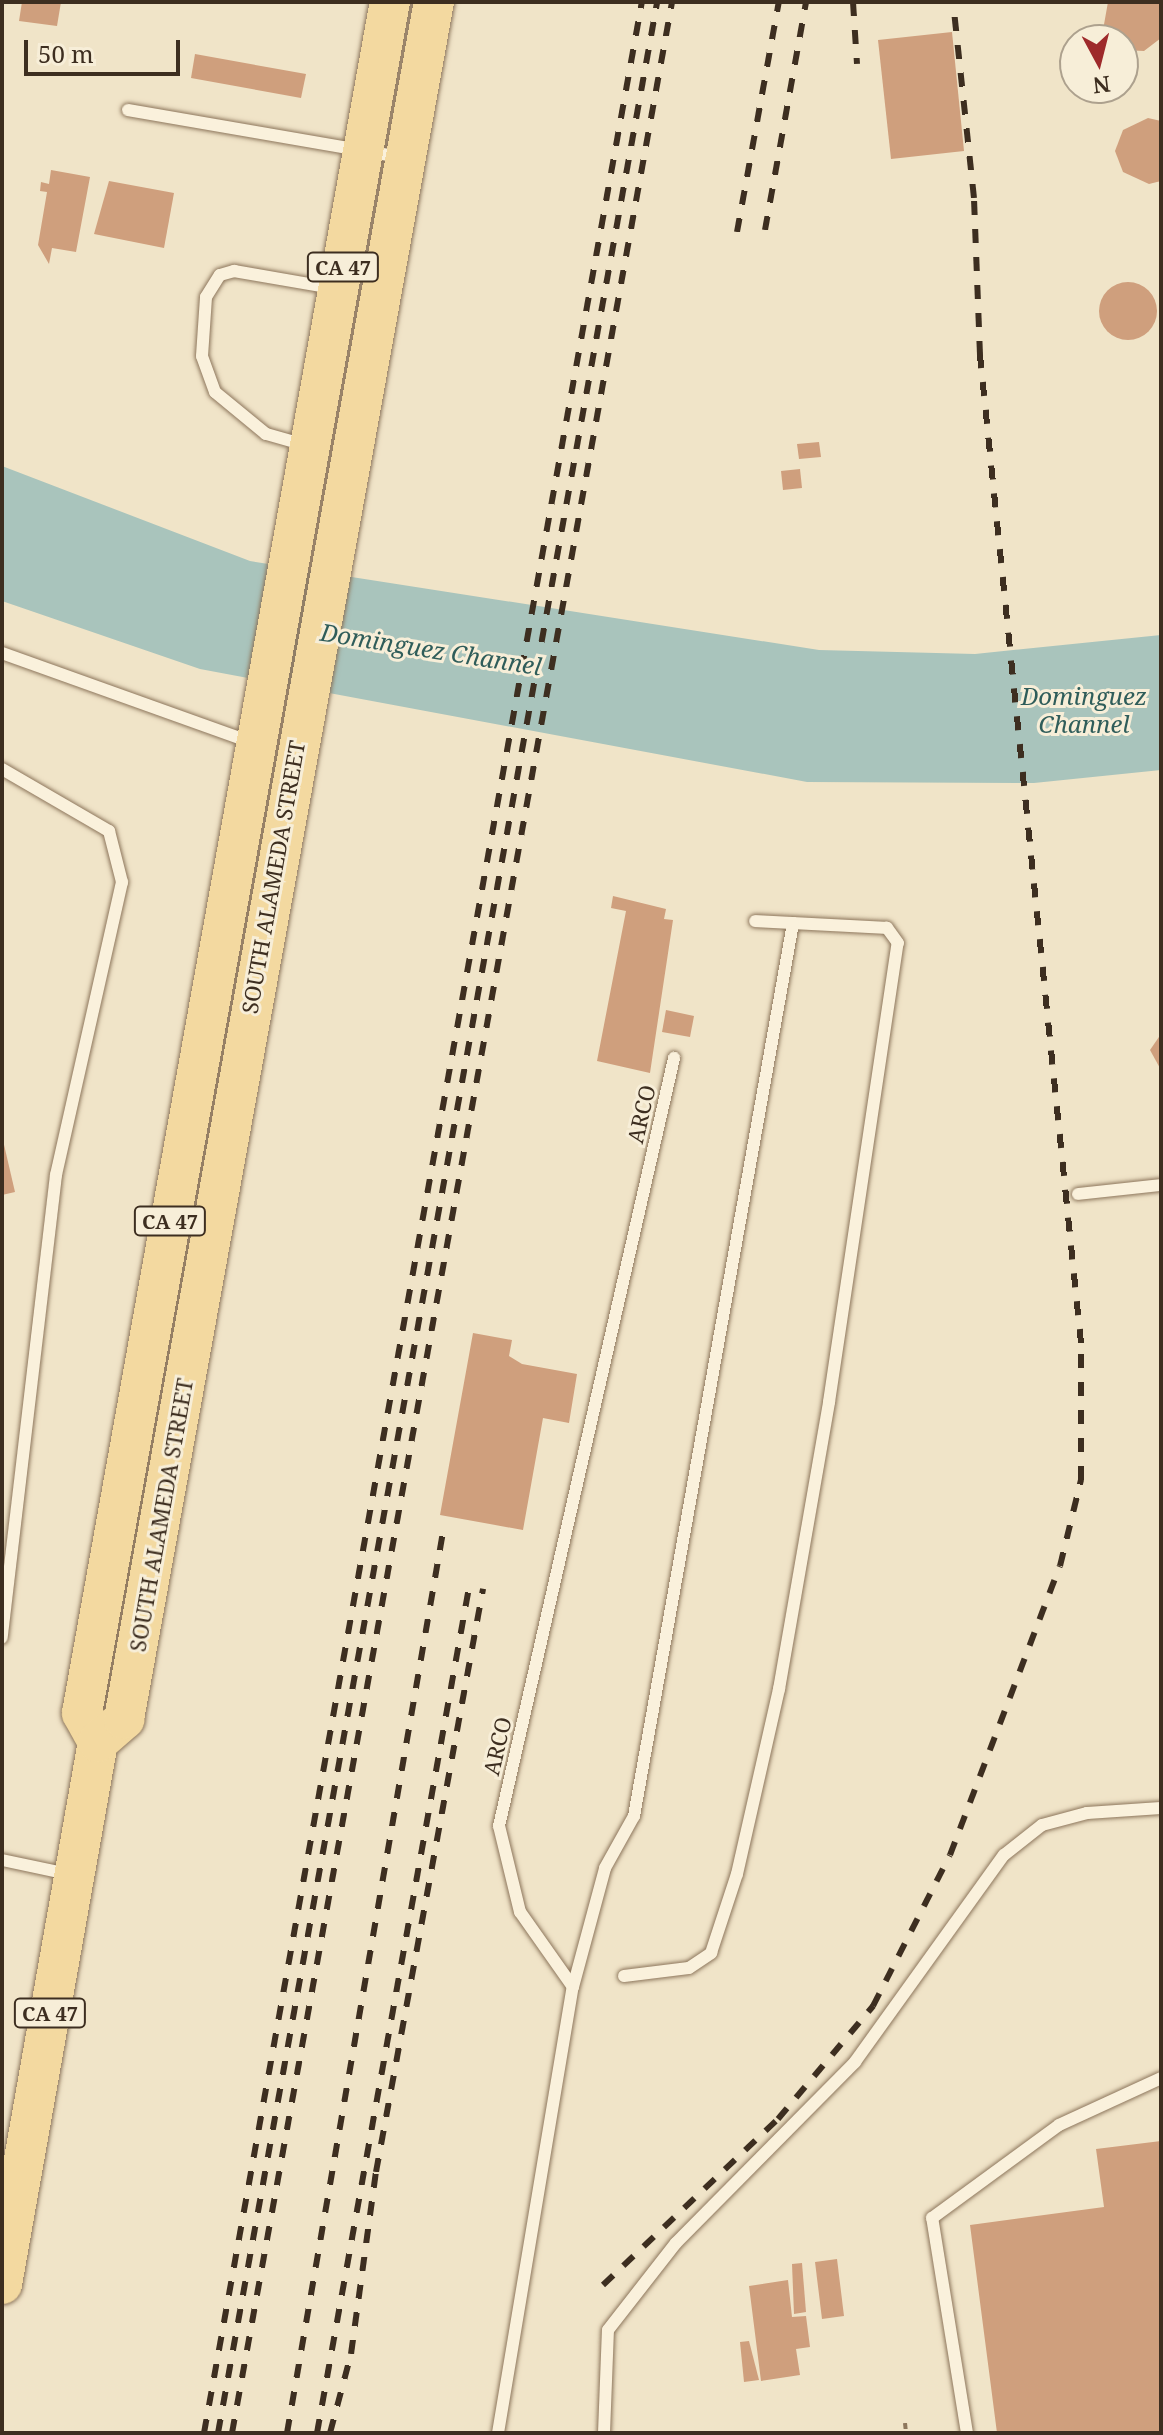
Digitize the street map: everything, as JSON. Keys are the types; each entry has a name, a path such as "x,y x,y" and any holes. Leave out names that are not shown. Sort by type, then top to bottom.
{"main road":[{"name":"SOUTH ALAMEDA STREET","path":"390,2 310,447 314,535 299,728 124,1719 98,1742 82,1713 258,736 314,535 404,158 434,2"},
{"name":"CA 47","path":"2,2284 19,2157 75,1876 98,1742"}],"lane":[{"path":"128,110 404,158"},
{"path":"310,447 266,434 215,392 202,356 206,297 220,275 234,271 339,289"},
{"path":"2,653 258,736"},
{"path":"2,769 109,831 122,882 56,1175 2,1638"},
{"path":"624,1976 698,1964 717,1940 779,1689 898,943 887,928 755,921"},
{"path":"498,2433 573,1987 605,1868 634,1816 793,923"},
{"name":"ARCO","path":"573,1987 520,1912 499,1826 674,1058"},
{"path":"1078,1194 1161,1185"},
{"path":"604,2433 608,2330 676,2243 855,2062 1004,1855 1042,1825 1087,1813 1161,1808"},
{"path":"2,1860 75,1876"},
{"path":"967,2433 932,2218 1059,2125 1161,2078"}],"path":[{"path":"905,2423 906,2433"}],"water":[{"name":"Dominguez Channel","path":"2,466 250,561 819,650 975,654 1161,635 1161,770 1034,783 807,782 200,669 2,601"}],"building":[{"path":"22,2 61,2 57,26 19,21"},
{"path":"1108,2 1161,2 1161,38 1144,51 1139,51 1139,24 1104,24"},
{"path":"952,32 964,151 891,159 878,40"},
{"path":"195,54 306,74 301,98 191,78"},
{"path":"1148,118 1161,121 1161,181 1149,184 1123,172 1115,151 1123,130"},
{"path":"51,170 90,177 76,252 52,248 49,264 38,245 47,192 40,191 41,182 49,184"},
{"path":"109,181 174,193 164,248 94,234"},
{"path":"1128,282 1149,290 1157,311 1149,332 1128,340 1107,332 1099,311 1107,290"},
{"path":"819,442 821,457 799,459 797,444"},
{"path":"800,469 802,488 783,490 781,471"},
{"path":"613,896 666,909 664,919 673,920 650,1073 597,1061 626,911 611,908"},
{"path":"666,1010 694,1016 690,1037 662,1032"},
{"path":"1161,1034 1161,1070 1150,1050"},
{"path":"2,1136 15,1192 2,1195"},
{"path":"473,1333 512,1340 509,1356 522,1364 577,1374 569,1423 543,1418 523,1530 440,1515"},
{"path":"1161,2141 1161,2433 997,2433 970,2225 1104,2207 1096,2149"},
{"path":"837,2259 844,2316 822,2319 815,2262"},
{"path":"802,2263 806,2312 794,2314 792,2264"},
{"path":"788,2280 792,2317 806,2316 810,2347 796,2349 800,2375 761,2381 749,2286"},
{"path":"749,2341 759,2380 744,2382 740,2342"}],"railway":[{"path":"204,2433 642,2"},
{"path":"218,2433 657,2"},
{"path":"232,2433 672,2"},
{"path":"737,232 779,2"},
{"path":"765,230 806,2"},
{"path":"853,2 857,64"},
{"path":"603,2285 778,2119 873,2006 950,1855 1060,1566 1081,1480 1081,1343 980,355 974,198 953,2"},
{"path":"287,2433 443,1532"},
{"path":"317,2433 469,1587"},
{"path":"330,2433 351,2354 376,2172 483,1589"}]}
